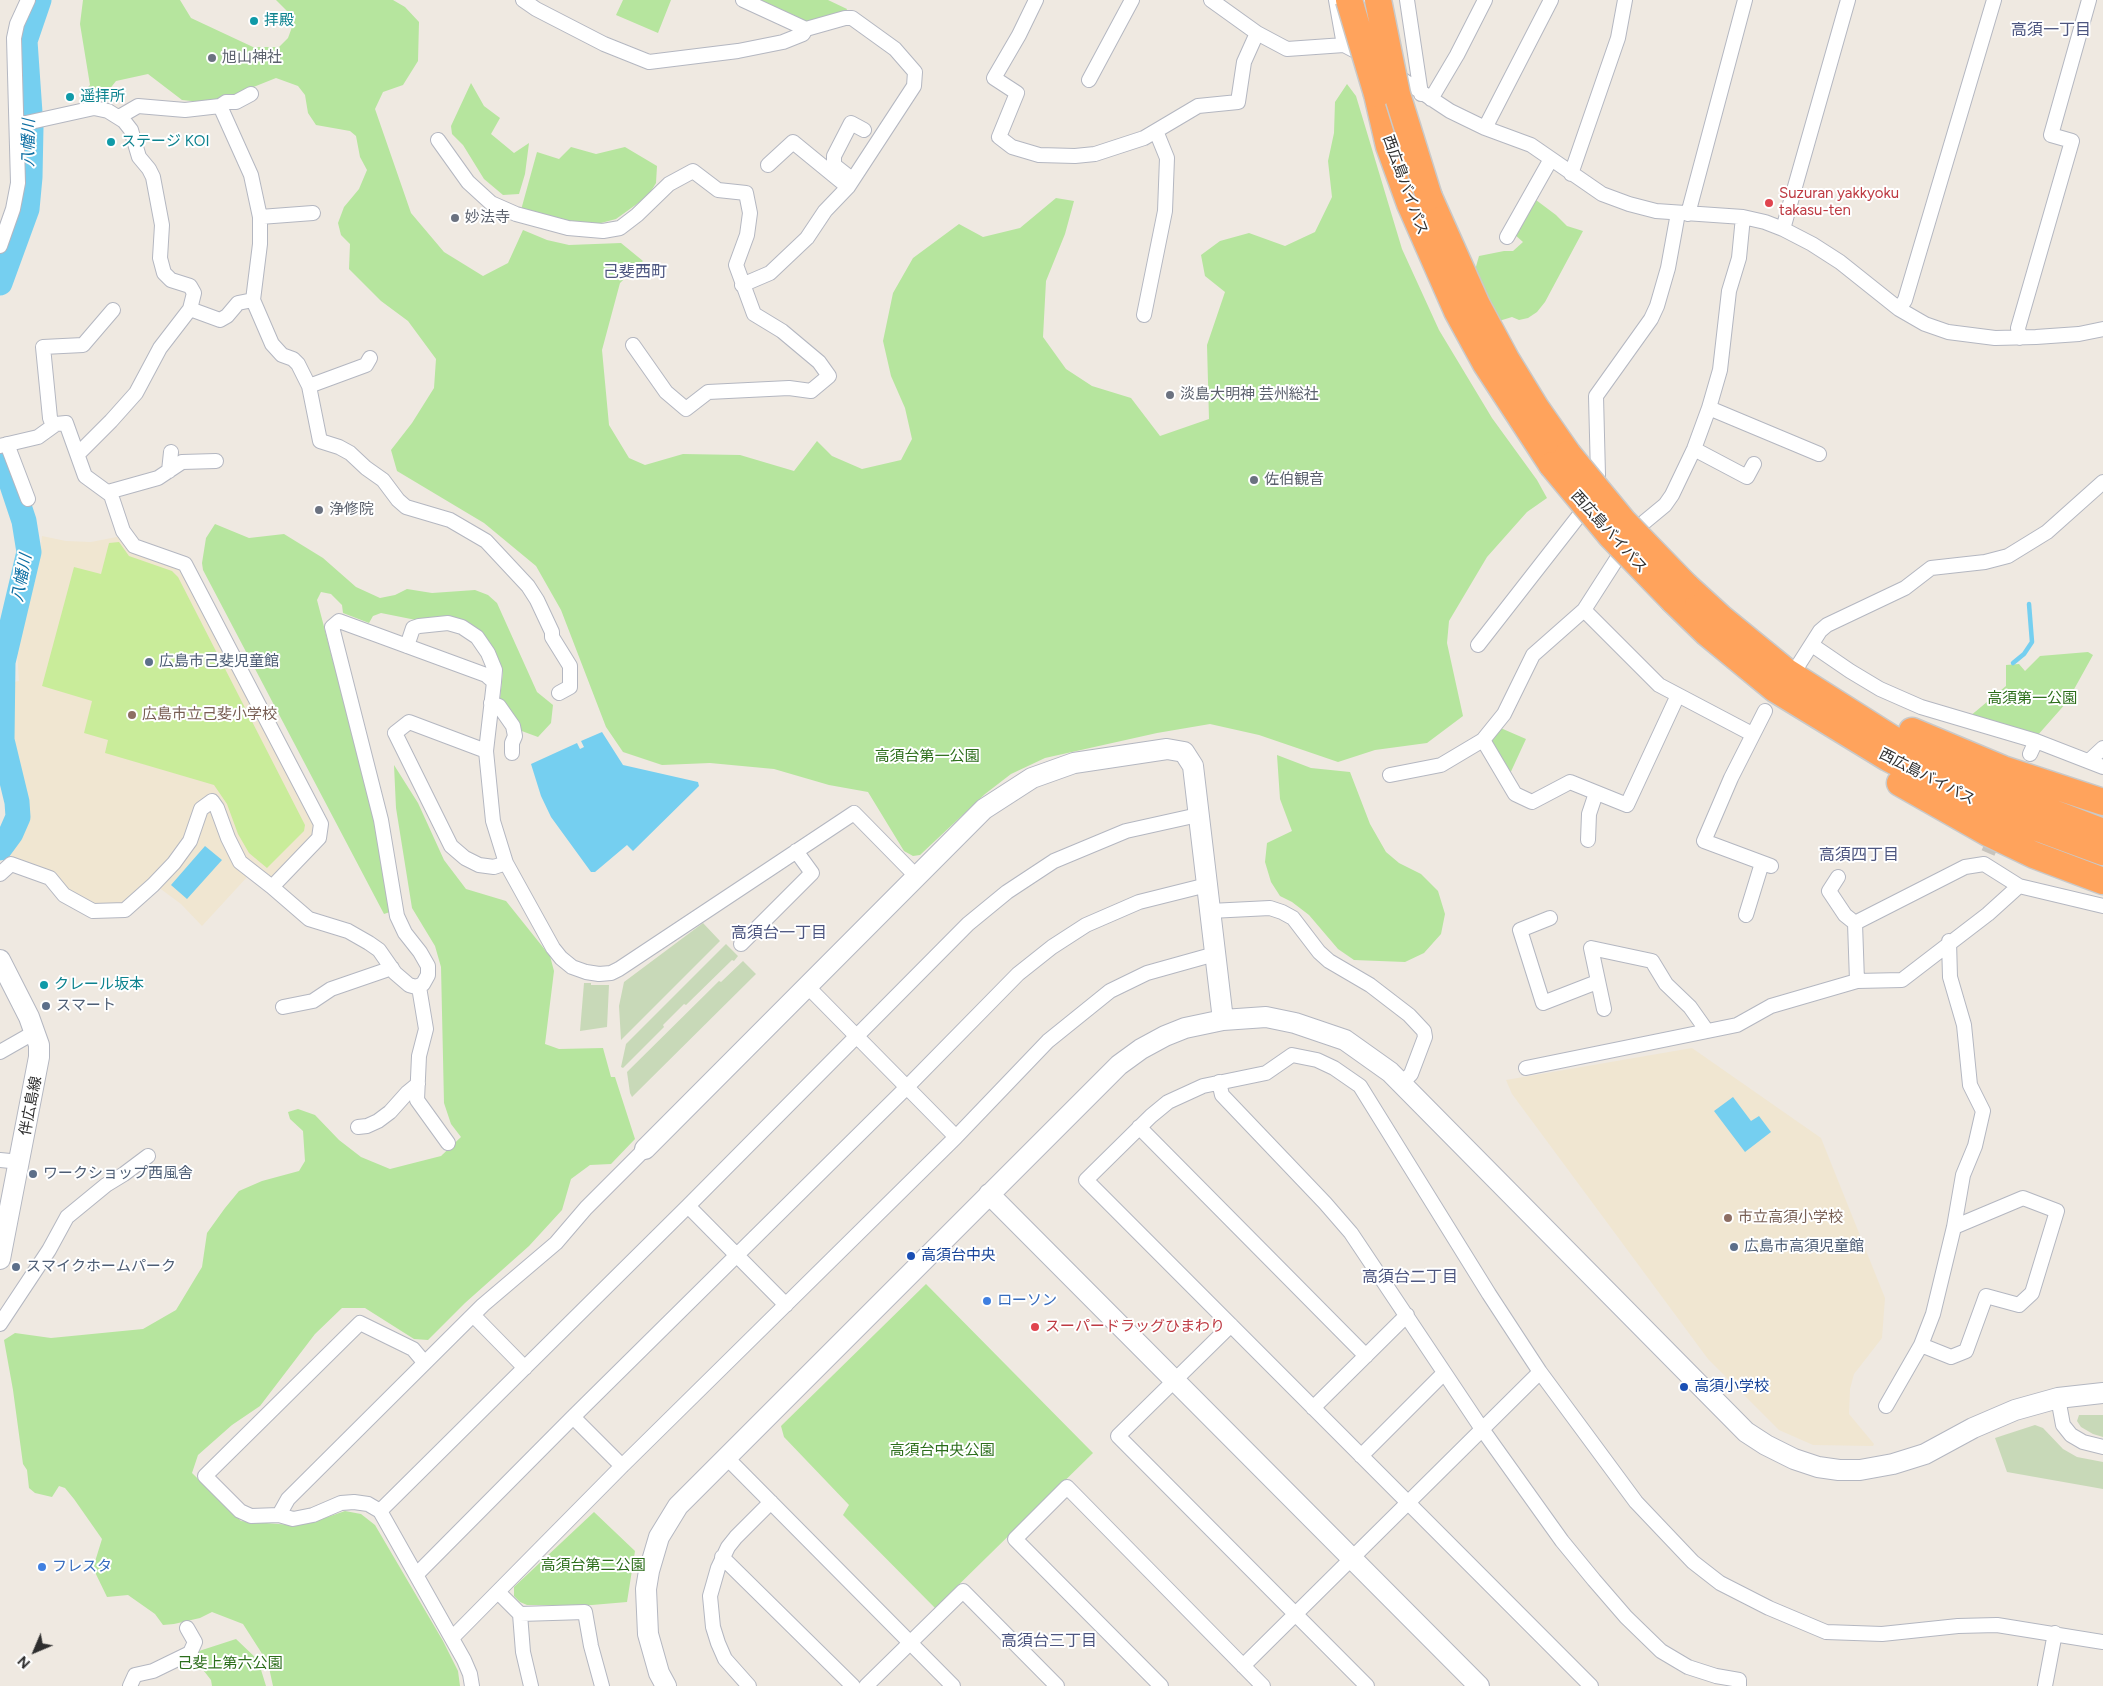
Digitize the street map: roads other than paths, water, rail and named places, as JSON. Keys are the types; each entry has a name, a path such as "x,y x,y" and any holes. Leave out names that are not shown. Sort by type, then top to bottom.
{"highway":[{"path":"1349,0 1377,94"},
{"name":"西広島バイパス","path":"1358,0 1389,146 1410,204 1457,311 1486,364 1560,459 1623,522 1680,593 1727,623 1781,684 1888,758 1951,791 2016,820 2103,852"},
{"name":"西広島バイパス","path":"1378,0 1397,94 1429,197 1470,289 1506,359 1536,408 1560,459"},
{"path":"1781,684 1859,708 2003,769 2103,802"},
{"path":"1781,684 1798,716 1816,731 1914,791 2003,841 2103,881"},
{"name":"西広島バイパス","path":"1781,684 1956,772 2022,802 2103,832"}],"street":[{"path":"2,237 15,203 26,123 14,38 17,24 28,0"},
{"path":"523,0 536,9 604,44 649,62 738,51 784,42 803,34 806,29"},
{"path":"742,285 770,273 807,238 825,211 851,183 914,86 915,72 895,49 852,18 845,18 806,29 743,0"},
{"path":"1036,0 1019,35 994,78 1017,93 998,137 1012,148 1039,155 1075,156 1095,154 1144,138 1198,106 1238,102 1244,62 1257,33"},
{"path":"1089,80 1132,0"},
{"path":"1211,0 1257,33 1287,49 1344,45 1377,62 1426,97 1450,111 1485,128 1530,145 1602,194 1629,204 1683,214 1743,217 1765,222 1783,229 1812,244 1840,262 1899,309 1925,324 1948,332 1973,336 2020,338 2079,334 2103,329"},
{"path":"1336,0 1344,45"},
{"path":"1407,0 1426,97"},
{"path":"1426,97 1457,56 1485,0"},
{"path":"1485,128 1551,0"},
{"path":"1571,174 1618,38 1625,0"},
{"path":"1478,645 1592,499 1598,475 1596,396 1651,319 1657,306 1745,0"},
{"path":"1783,229 1848,0"},
{"path":"1899,309 1905,300 1994,0"},
{"path":"2020,338 2018,328 2072,141 2051,135 2089,0"},
{"path":"119,117 138,106 185,110 220,106 226,102 236,102 251,94"},
{"path":"220,106 251,175 260,217 260,244 253,300 272,344 282,354 298,364 309,386 320,442 339,447 350,453 383,480 398,500 406,507 450,520 486,541 528,586 537,600 552,632 552,637 570,666 570,687 559,693"},
{"path":"26,123 94,108 108,111 119,117 131,130 139,157 149,168 153,178 162,226 160,258 164,273 171,280 190,286 194,293 190,309 160,348 136,393 106,427 78,454"},
{"path":"851,183 834,165 834,156 851,123 864,130"},
{"path":"1144,315 1165,211 1167,158 1156,130"},
{"path":"438,140 468,182 491,203 516,214 568,228 603,231 620,228 637,215 669,184 693,171 718,190 746,193 750,214 747,235 736,264 754,314 782,331 820,362 829,376 811,391 789,388 708,392 686,409 666,392 633,345"},
{"path":"768,165 793,142 851,183"},
{"path":"1507,237 1551,159"},
{"path":"260,217 313,213"},
{"path":"1390,775 1441,765 1483,740 1504,714 1533,655 1584,610 1636,529 1665,505 1672,495 1694,449 1720,370 1729,291 1739,258 1743,217"},
{"path":"190,309 220,320 238,303 253,300"},
{"path":"53,426 43,347 83,345 113,310"},
{"path":"309,386 366,365 370,358"},
{"path":"1709,408 1819,454"},
{"path":"28,499 4,445 38,436 53,426 66,423 85,476 111,495 124,531 134,546 185,564 321,824 319,838 272,887"},
{"path":"1694,449 1747,477 1754,464"},
{"path":"169,471 171,452"},
{"path":"108,492 158,478 182,462 216,461"},
{"path":"1746,915 1766,864 1704,841 1752,734 1781,684 1820,631 1827,625 1905,588 1931,568 1988,561 2008,556 2047,532 2103,482"},
{"path":"1584,610 1659,685 1752,734"},
{"path":"419,987 427,979 428,966 405,933 397,916 381,820 332,627 339,621 486,676 494,682"},
{"path":"407,646 413,628 448,623 462,627 476,637 488,653 495,670 495,687 486,751 493,821 506,863 553,948 561,958 578,970 599,974 611,973 626,965 854,813 916,876"},
{"path":"1812,644 1865,680 1913,703 2033,748 2089,761 2103,767"},
{"path":"1483,740 1515,794 1532,802 1570,782 1627,806 1678,695"},
{"path":"492,703 500,706 513,726 515,736 512,743 512,753"},
{"path":"486,751 408,722 395,733 451,846 465,858 479,865 494,867 506,863"},
{"path":"2089,761 2103,748"},
{"path":"279,1515 288,1499 424,1362 556,1243 586,1208 984,809 1032,778 1074,763 1168,750 1184,752 1193,766 1223,1020"},
{"path":"1588,840 1589,814 1596,793"},
{"path":"0,874 11,864 50,878 64,895 93,911 125,910 174,863 190,841 201,809 212,801 217,808 228,838 240,862 309,919 348,931 369,943 383,955 404,982 419,987"},
{"path":"380,1511 688,1206 968,924 1007,892 1046,866 1126,831 1198,815"},
{"path":"741,944 812,873 796,851"},
{"path":"1855,923 1986,858 2019,886 2103,906"},
{"path":"1838,877 1829,891 1846,915 1855,923 1857,981"},
{"path":"416,1576 1018,974 1052,947 1086,925 1139,902 1207,885"},
{"path":"1526,1068 1737,1025 1771,1006 1857,981 1902,980 1949,941 1988,914 2019,886"},
{"path":"1210,911 1270,908 1282,912 1293,918 1319,952 1330,961 1370,985 1409,1015 1424,1031 1425,1037 1411,1074 1402,1083"},
{"path":"1550,918 1520,930 1543,1003 1597,982"},
{"path":"1886,1406 1921,1345 1933,1314 1954,1226 1963,1176 1975,1146 1983,1111 1970,1085 1964,1025 1950,977 1949,941"},
{"path":"1604,1009 1591,948 1652,961 1666,984 1690,1007 1707,1031"},
{"path":"452,1638 622,1466 956,1137 1048,1041 1110,992 1147,973 1215,954"},
{"name":"伴広島線","path":"0,960 35,1032 39,1066 10,1161 0,1259"},
{"path":"283,1007 312,1001 331,989 392,968"},
{"path":"807,986 956,1137"},
{"path":"419,987 426,1029 418,1056 418,1100 448,1143"},
{"path":"666,1686 659,1673 648,1634 646,1612 649,1571 659,1537 683,1500 1119,1065 1141,1049 1165,1036 1185,1028 1223,1020 1266,1017 1295,1023 1345,1040 1364,1052 1402,1083 1746,1432 1766,1446 1794,1459 1818,1467 1839,1470 1860,1470 1893,1464 1926,1454 1973,1428 2015,1410 2058,1398 2103,1393"},
{"path":"0,1052 35,1032"},
{"path":"1591,1686 1086,1180 1139,1127 1168,1102 1188,1092 1219,1082 1266,1073 1292,1054 1317,1060 1340,1072 1360,1086 1489,1294 1540,1372 1646,1515 1700,1568 1720,1583 1792,1619 1826,1632 1882,1634 1958,1626 1997,1625 2103,1642"},
{"path":"1219,1082 1222,1095 1326,1202 1351,1232 1482,1429 1562,1541 1620,1610 1648,1640 1675,1660 1688,1667 1716,1676 1739,1680 1739,1686"},
{"path":"358,1127 367,1126 378,1121 390,1112 418,1084"},
{"path":"1139,1127 1366,1356"},
{"path":"0,1324 49,1250 67,1217 106,1185 148,1156"},
{"path":"989,1194 1479,1686"},
{"path":"1921,1345 1952,1357 1966,1351 1986,1296 2019,1305 2032,1294 2057,1211 2023,1198 1954,1226"},
{"path":"688,1206 786,1305"},
{"path":"1313,1408 1407,1315"},
{"path":"473,1316 525,1368"},
{"path":"424,1362 413,1350 360,1323 204,1476 240,1511 251,1516 279,1515 293,1519 313,1515 341,1503 354,1502 368,1504 380,1511 464,1660 470,1674 472,1686"},
{"path":"1231,1325 1118,1436 1367,1686"},
{"path":"1243,1666 1540,1372"},
{"path":"1361,1456 1444,1373"},
{"path":"2058,1398 2063,1425 2071,1435 2083,1442 2103,1447"},
{"path":"573,1417 622,1466"},
{"path":"726,1457 953,1686"},
{"path":"1160,1686 1015,1539 1066,1488 1263,1686"},
{"path":"749,1686 725,1659 713,1627 710,1596 722,1557 736,1537 771,1502"},
{"path":"722,1557 853,1686"},
{"path":"866,1686 963,1591 1057,1686"},
{"path":"498,1592 520,1614 524,1652 531,1686"},
{"path":"520,1614 585,1612 591,1646 602,1686"},
{"path":"130,1686 136,1675 154,1671 190,1653 194,1649 195,1642 187,1628"},
{"path":"2045,1686 2055,1633"}],"water":[{"path":"602,732 623,765 698,782 699,786 633,851 627,845 595,872 591,872 551,817 541,796 531,764 577,743 580,749 584,747 581,741"},
{"path":"205,846 222,860 187,899 171,885"},
{"path":"1733,1097 1751,1121 1759,1116 1771,1132 1745,1152 1714,1111"}],"waterway":[{"name":"八幡川","path":"0,283 27,209 31,127 25,41 39,0"},
{"name":"八幡川","path":"0,454 24,521 29,552 3,662 2,740 17,802 18,817 11,833 0,848"},
{"path":"2013,663 2024,654 2032,642 2029,604"}],"tunnel":[{"path":"1988,853 1997,833"}],"place":[{"name":"拝殿","path":"254,21"},
{"name":"旭山神社","path":"212,58"},
{"name":"遥拝所","path":"70,97"},
{"name":"ステージ KOI","path":"111,142"},
{"name":"Suzuran yakkyoku takasu-ten","path":"1769,203"},
{"name":"妙法寺","path":"455,218"},
{"name":"淡島大明神 芸州総社","path":"1170,395"},
{"name":"佐伯観音","path":"1254,480"},
{"name":"浄修院","path":"319,510"},
{"name":"広島市己斐児童館","path":"149,662"},
{"name":"広島市立己斐小学校","path":"132,715"},
{"name":"クレール坂本","path":"44,985"},
{"name":"スマート","path":"46,1006"},
{"name":"ワークショップ西風舎","path":"33,1174"},
{"name":"市立高須小学校","path":"1728,1218"},
{"name":"広島市高須児童館","path":"1734,1247"},
{"name":"高須台中央","path":"911,1256"},
{"name":"スマイクホームパーク","path":"16,1267"},
{"name":"ローソン","path":"987,1301"},
{"name":"スーパードラッグひまわり","path":"1035,1327"},
{"name":"高須小学校","path":"1684,1387"},
{"name":"フレスタ","path":"42,1567"}],"district":[{"name":"高須一丁目","path":"2051,30"},
{"name":"己斐西町","path":"635,272"},
{"name":"高須四丁目","path":"1859,855"},
{"name":"高須台一丁目","path":"779,933"},
{"name":"高須台二丁目","path":"1410,1277"},
{"name":"高須台三丁目","path":"1049,1641"}],"park label":[{"name":"高須第一公園","path":"2032,699"},
{"name":"高須台第一公園","path":"927,757"},
{"name":"高須台中央公園","path":"942,1451"},
{"name":"高須台第二公園","path":"593,1566"},
{"name":"己斐上第六公園","path":"230,1664"}]}
